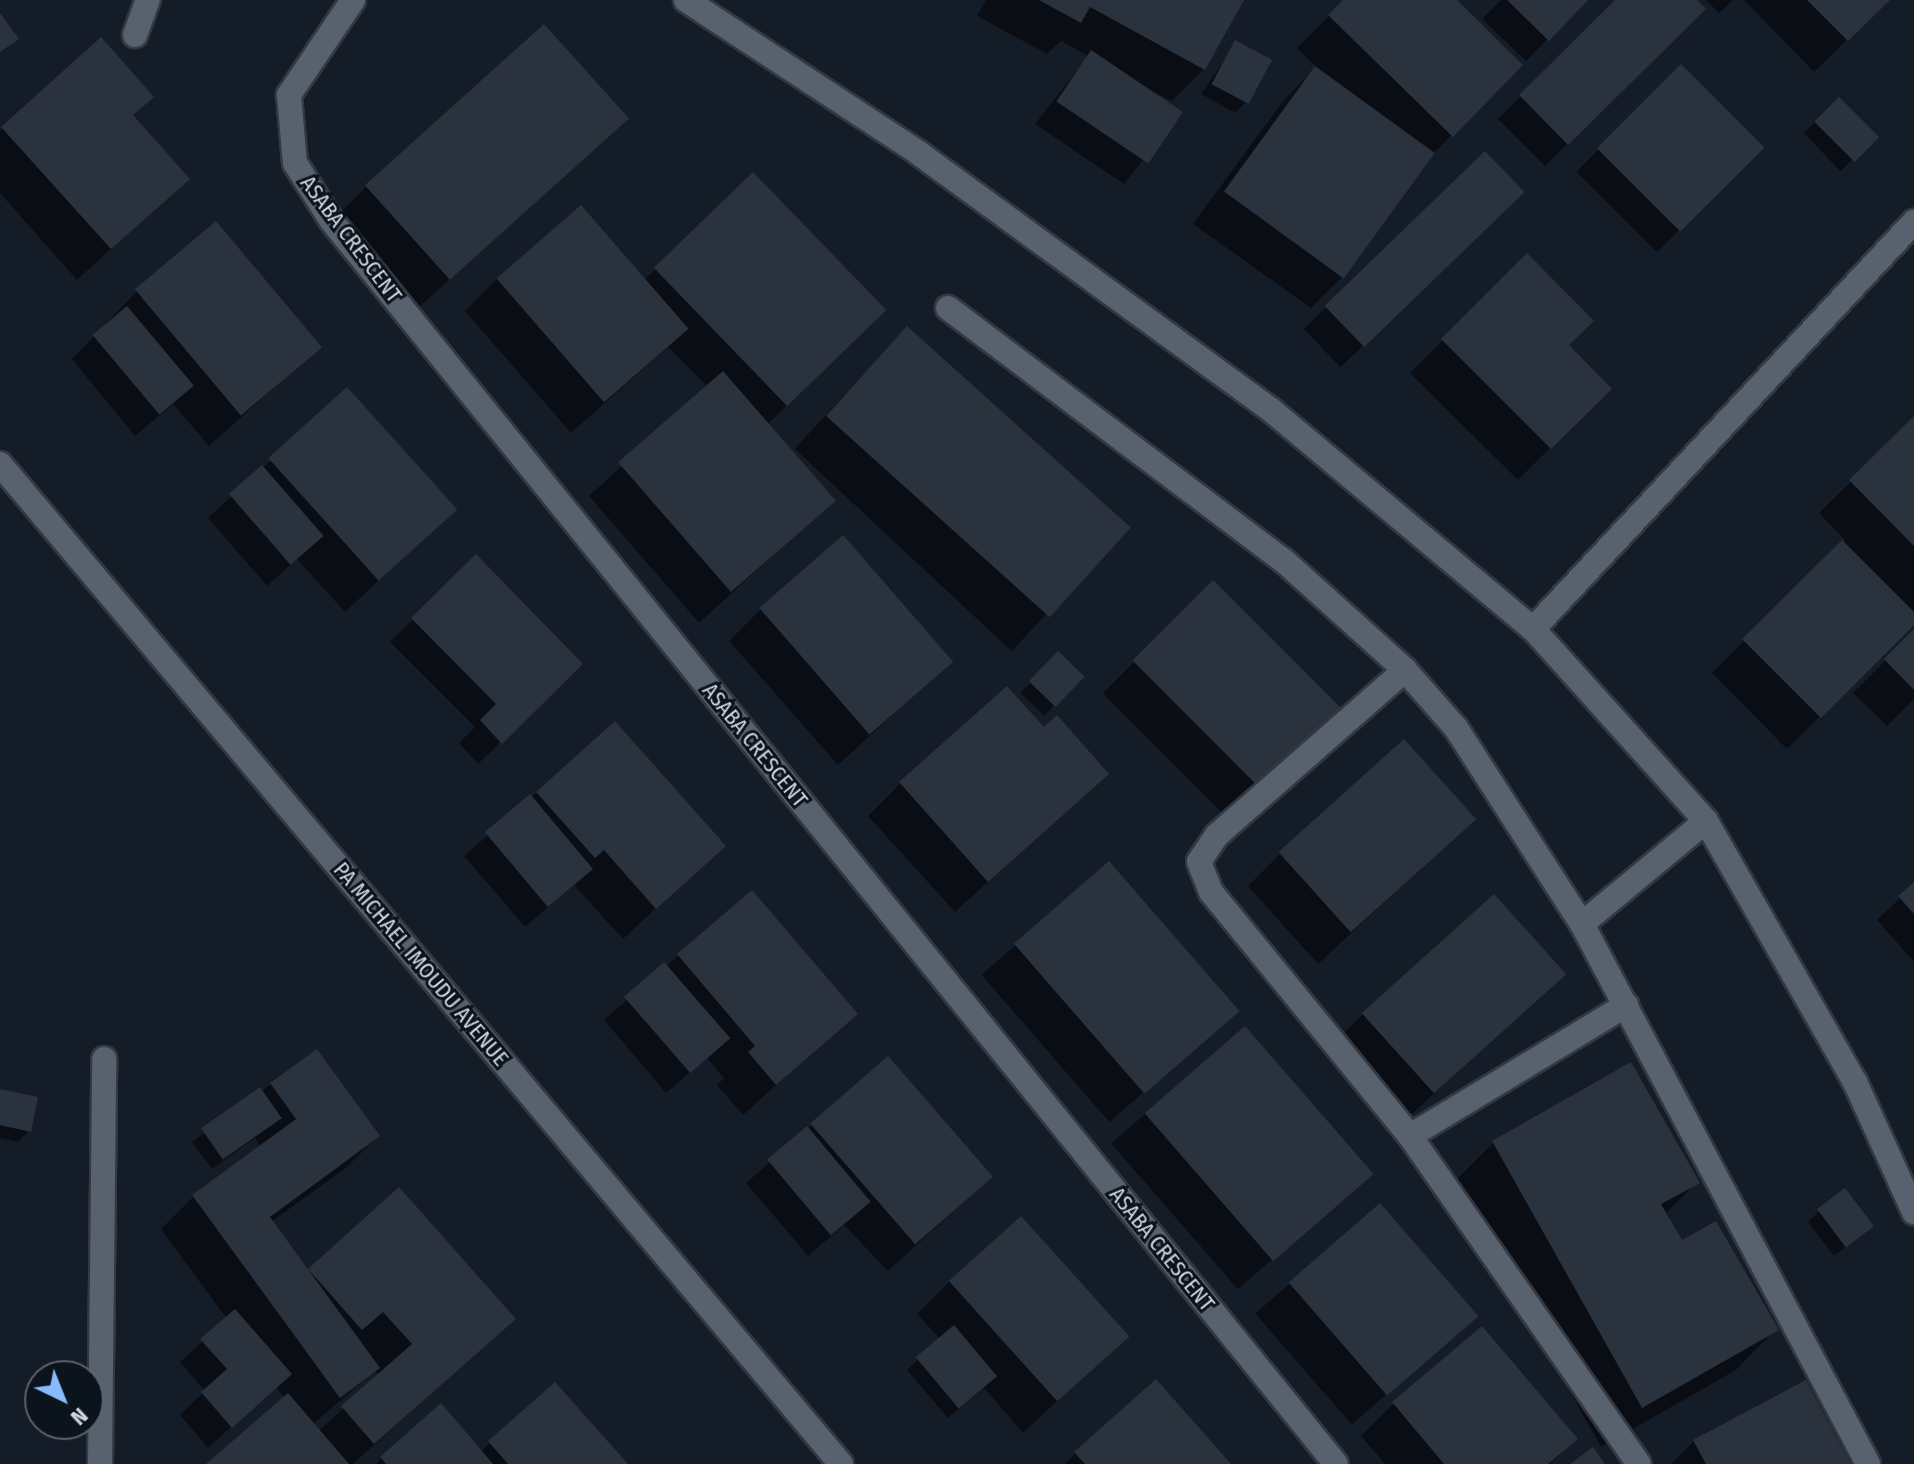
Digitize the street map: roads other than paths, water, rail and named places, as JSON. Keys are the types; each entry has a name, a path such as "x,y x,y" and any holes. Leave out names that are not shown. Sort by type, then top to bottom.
{"street":[{"path":"135,35 148,0"},
{"name":"ASABA CRESCENT","path":"353,0 289,95 295,163 331,220 1336,1464"},
{"path":"686,0 920,154 1271,410 1533,629 1706,821 1855,1082 1914,1212"},
{"path":"1533,629 1914,222"},
{"path":"948,308 1283,560 1405,670 1456,728 1582,924 1868,1464"},
{"name":"PA MICHAEL IMOUDU AVENUE","path":"0,464 841,1464"},
{"path":"1405,670 1217,835 1199,862 1211,892 1410,1136 1639,1464"},
{"path":"1582,924 1706,821"},
{"path":"1410,1136 1626,1005"},
{"path":"100,1464 104,1059"}]}
